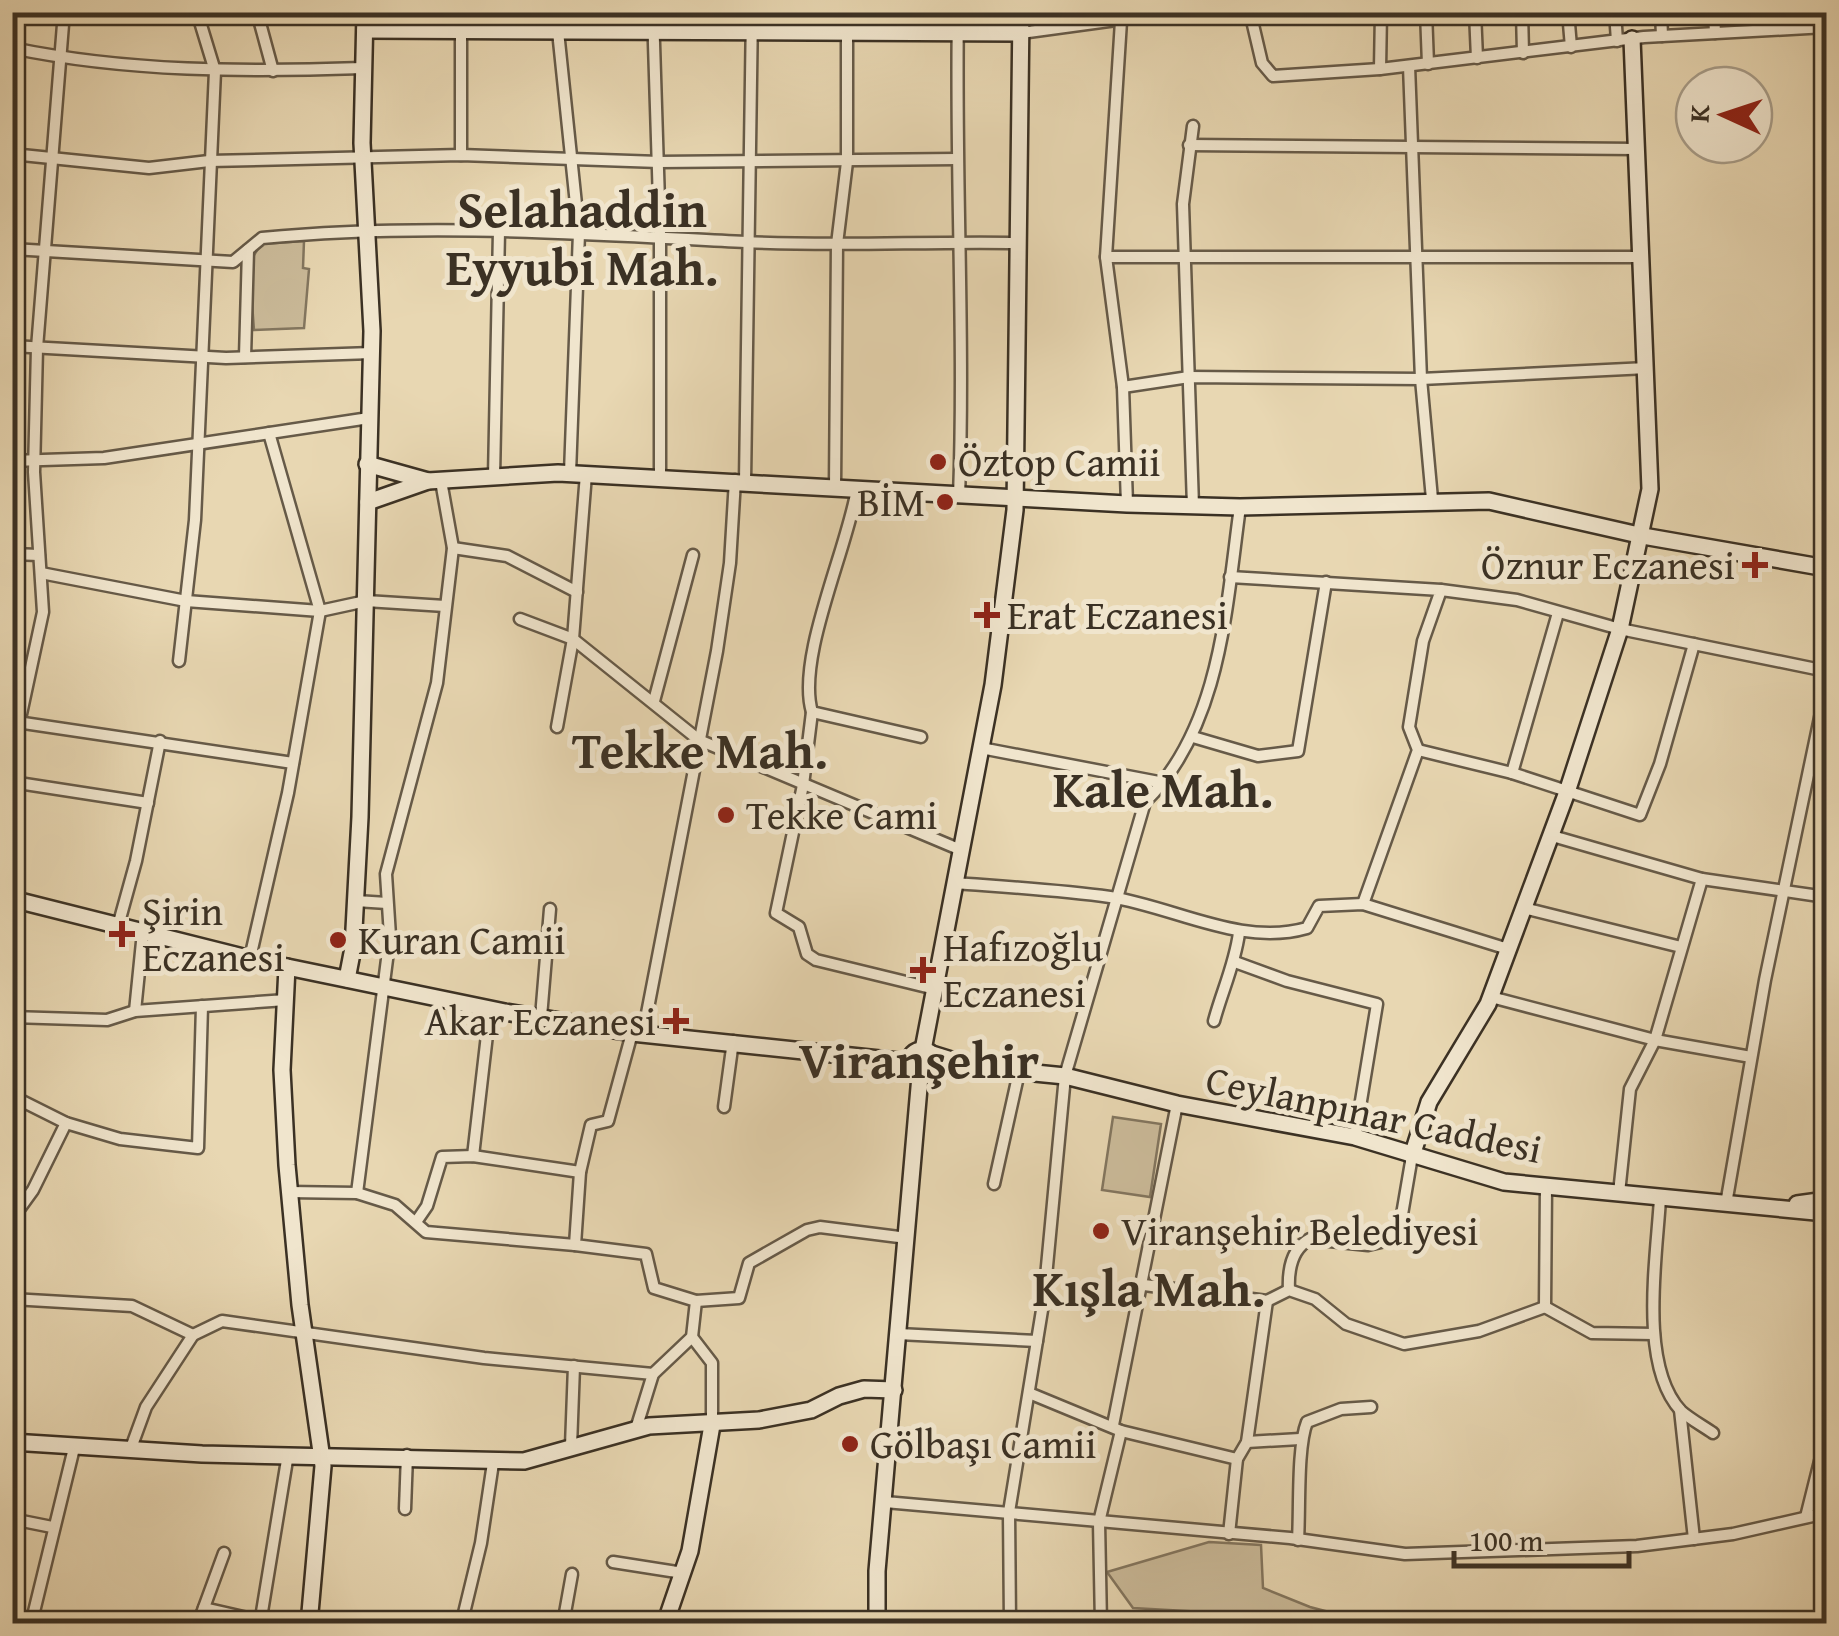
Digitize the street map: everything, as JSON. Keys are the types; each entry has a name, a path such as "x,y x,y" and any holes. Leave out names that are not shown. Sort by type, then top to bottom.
{"street":[{"path":"12,756 43,612 35,462 37,348 64,12"},
{"path":"179,661 199,444 208,161 215,71 197,12"},
{"path":"258,12 273,71"},
{"path":"346,979 356,902 372,353 363,160 365,12"},
{"path":"653,12 659,162 660,476"},
{"path":"575,1245 580,1172 591,1125 608,1121 638,1034 699,740 730,563 740,480 752,12"},
{"path":"835,488 837,244 847,162 847,12"},
{"path":"958,12 956,158 964,369 959,497"},
{"path":"876,1624 898,1334 935,990 981,748 1015,498 1021,12"},
{"path":"365,30 461,21 557,20 654,33 958,35 1021,32 1175,12"},
{"path":"1250,12 1262,63 1273,76 1380,69 1662,36 1826,27"},
{"path":"1380,69 1381,12"},
{"path":"1426,12 1428,64"},
{"path":"1475,12 1477,58"},
{"path":"1522,12 1523,53"},
{"path":"1568,12 1571,46"},
{"path":"1289,1290 1288,1270 1302,1244 1310,1239 1368,1245 1398,1238 1412,1156 1429,1102 1491,997 1567,792 1620,629 1650,490 1637,149 1624,40 1615,12"},
{"path":"1661,12 1662,36"},
{"path":"1714,12 1715,33"},
{"path":"556,727 573,639 576,592 579,232 568,156 557,20"},
{"path":"461,21 461,155"},
{"path":"1121,21 1106,258 1123,387 1126,504"},
{"path":"12,48 60,58 215,71 363,68"},
{"path":"1409,66 1421,379 1432,499"},
{"path":"1193,126 1183,204 1193,506"},
{"path":"1190,144 1412,150 1637,149"},
{"path":"12,154 149,168 208,161 461,155 659,162 956,158"},
{"path":"12,249 233,262 262,238 498,231 660,234 746,242 1019,243"},
{"path":"494,477 498,231"},
{"path":"245,357 248,250"},
{"path":"1106,258 1419,254 1642,257"},
{"path":"12,346 245,357 372,353"},
{"path":"1123,387 1189,377 1421,379 1647,368"},
{"path":"12,462 104,458 369,418"},
{"path":"250,958 320,610 269,433"},
{"path":"367,464 434,481"},
{"path":"368,502 434,481 578,474 740,480 959,497 1193,506 1489,501 1643,536 1826,568"},
{"path":"357,1194 374,1037 390,936 387,903 392,847 437,683 453,548 434,481"},
{"path":"857,489 850,532 824,605 805,690 812,712 803,785 776,913 799,926 807,954 816,960 935,990"},
{"path":"1010,1624 1009,1512 1037,1341 1065,1076 1145,802 1164,783 1193,737 1219,642 1240,507"},
{"path":"453,548 507,556 576,592"},
{"path":"12,554 40,555"},
{"path":"654,701 693,555"},
{"path":"40,573 186,601 320,610 366,601 445,606"},
{"path":"1230,577 1441,590 1517,600 1620,629 1826,671"},
{"path":"1193,737 1258,756 1298,750 1326,582"},
{"path":"1363,904 1418,750 1409,727 1424,641 1441,590"},
{"path":"1512,773 1558,613"},
{"path":"520,619 573,639 699,740 962,850"},
{"path":"1418,750 1512,773 1640,815 1660,764 1694,644"},
{"path":"1726,1204 1783,894 1826,689"},
{"path":"812,712 921,737"},
{"path":"18,722 292,763"},
{"path":"118,926 160,741"},
{"path":"981,748 1164,783"},
{"path":"12,782 148,803"},
{"path":"1549,834 1702,878 1783,894 1826,897"},
{"path":"1619,1193 1630,1089 1655,1040 1702,878"},
{"path":"955,883 1114,898 1239,933 1292,932 1307,928 1320,906 1363,904 1508,949"},
{"path":"12,899 287,967 490,1009 638,1034 908,1062 915,1051 927,1063"},
{"path":"356,902 387,903"},
{"path":"1524,908 1681,947"},
{"path":"541,1017 550,909"},
{"path":"135,1011 143,932"},
{"path":"1214,1021 1226,976 1235,962 1239,933"},
{"path":"1235,962 1377,1004 1355,1137"},
{"path":"204,1608 260,1622 309,1623 322,1454 290,1192 282,1070 287,967"},
{"path":"1491,997 1655,1040 1752,1057"},
{"path":"12,1018 107,1020 135,1011 286,1000"},
{"path":"12,1096 66,1123 120,1139 198,1148 202,1006"},
{"path":"473,1156 490,1009"},
{"path":"724,1107 733,1041"},
{"name":"Ceylanpınar Caddesi","path":"927,1063 1065,1076 1177,1104 1355,1137 1504,1182 1763,1208"},
{"path":"994,1184 1019,1072"},
{"path":"1101,1624 1099,1522 1177,1104"},
{"path":"12,1220 33,1190 66,1123"},
{"path":"416,1222 427,1206 442,1157 473,1156 580,1172"},
{"path":"1545,1307 1546,1186"},
{"path":"290,1192 357,1194 395,1205 426,1232 646,1254 654,1288 696,1301 739,1298 749,1263 807,1230 836,1228 908,1238"},
{"path":"1660,1198 1654,1334 1662,1376 1680,1410 1694,1539"},
{"path":"1763,1208 1826,1200"},
{"path":"1763,1208 1826,1214"},
{"path":"1144,1285 1267,1300 1289,1290 1315,1299 1346,1324 1404,1344 1479,1331 1545,1307 1592,1334 1654,1334"},
{"path":"12,1300 132,1306 192,1336"},
{"path":"1229,1534 1237,1459 1246,1442 1267,1300"},
{"path":"636,1429 653,1374 692,1337 696,1301"},
{"path":"131,1448 146,1406 192,1336 222,1321 305,1336 653,1374"},
{"path":"898,1334 1037,1341"},
{"path":"665,1624 683,1573 712,1425 712,1362 692,1337"},
{"path":"571,1446 574,1366"},
{"path":"12,1442 524,1461 636,1429 712,1425 811,1410 838,1396 864,1389 894,1390"},
{"path":"1028,1392 1117,1428 1237,1459"},
{"path":"1298,1540 1304,1469 1300,1440 1313,1418 1371,1407"},
{"path":"1680,1410 1713,1433"},
{"path":"1806,1517 1826,1437"},
{"path":"1246,1442 1300,1440"},
{"path":"30,1624 75,1444"},
{"path":"260,1622 288,1454"},
{"path":"405,1509 407,1455"},
{"path":"464,1613 481,1544 493,1462"},
{"path":"884,1502 1298,1540 1405,1554 1534,1551 1694,1539 1826,1512"},
{"path":"12,1519 52,1527"},
{"path":"194,1624 204,1608 224,1552"},
{"path":"613,1562 683,1573"},
{"path":"563,1624 572,1574"}],"shaded area":[{"path":"304,241 303,268 309,269 304,328 254,330 249,263 261,244"},
{"path":"1113,1117 1161,1124 1150,1197 1102,1190"},
{"path":"1209,1542 1261,1545 1263,1588 1310,1607 1363,1621 1554,1623 1249,1623 1239,1614 1133,1608 1107,1572"}],"place":[{"name":"Öztop Camii","path":"938,462"},
{"name":"BİM","path":"945,502"},
{"name":"Öznur Eczanesi","path":"1755,565"},
{"name":"Erat Eczanesi","path":"987,615"},
{"name":"Tekke Cami","path":"726,815"},
{"name":"Şirin Eczanesi","path":"122,934"},
{"name":"Kuran Camii","path":"338,940"},
{"name":"Hafızoğlu Eczanesi","path":"923,970"},
{"name":"Akar Eczanesi","path":"676,1021"},
{"name":"Viranşehir Belediyesi","path":"1101,1231"},
{"name":"Gölbaşı Camii","path":"850,1444"}],"district":[{"name":"Selahaddin Eyyubi Mah.","path":"582,238"},
{"name":"Tekke Mah.","path":"700,750"},
{"name":"Kale Mah.","path":"1163,789"},
{"name":"Viranşehir","path":"919,1060"},
{"name":"Kışla Mah.","path":"1149,1288"}]}
